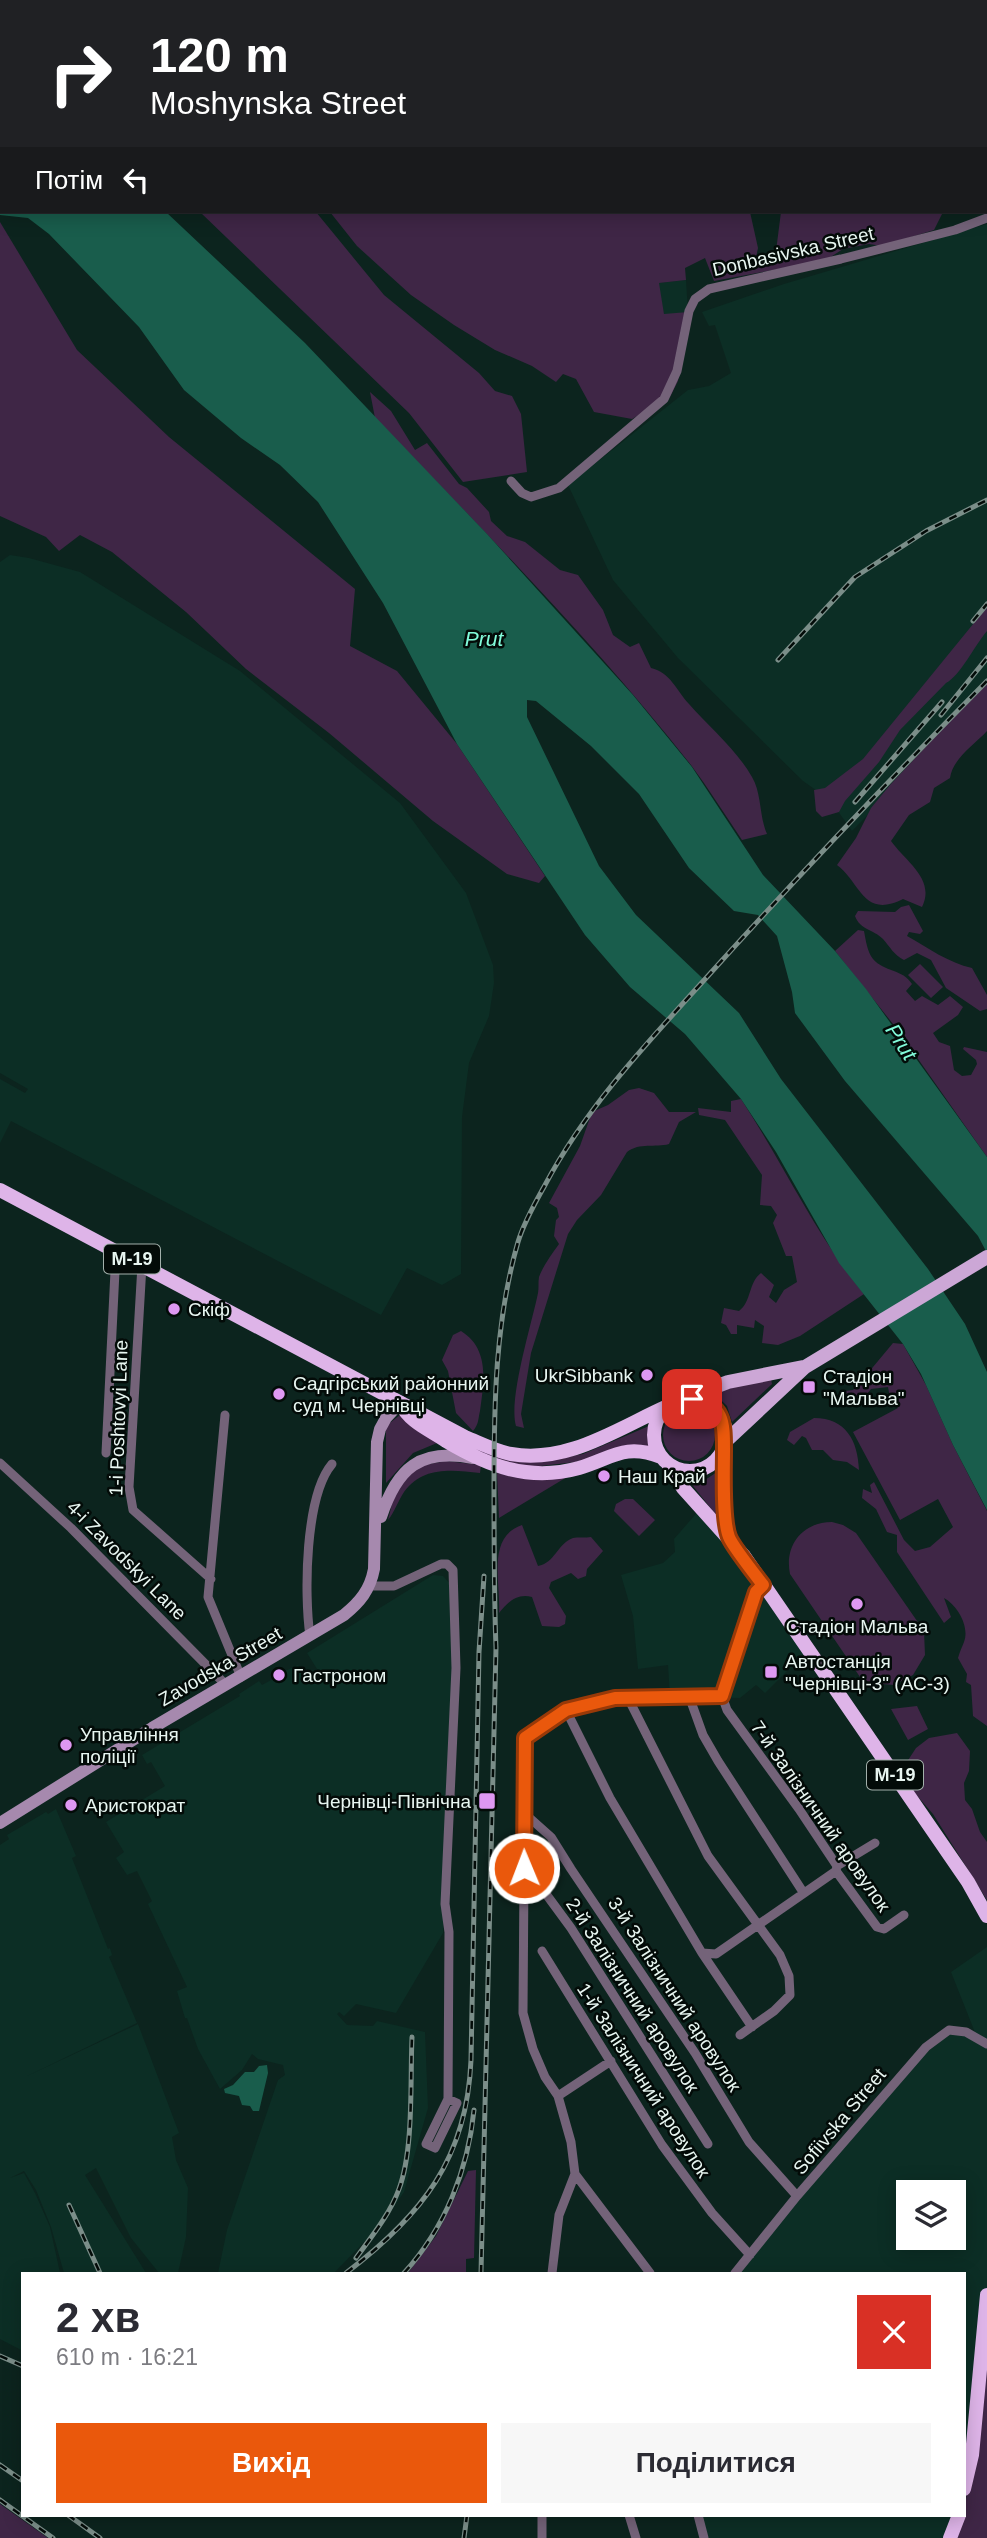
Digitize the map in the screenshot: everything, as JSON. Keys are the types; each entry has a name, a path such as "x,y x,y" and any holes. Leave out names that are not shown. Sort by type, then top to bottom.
{"highway":[{"name":"М-19","path":"0,1190 465,1437 501,1452 532,1455 558,1453 583,1446 675,1403 698,1400 716,1411 724,1425 725,1509 729,1537"},
{"name":"М-19","path":"401,1402 411,1419 475,1458 500,1469 537,1472 576,1468 628,1450 637,1450 685,1471 703,1469 714,1463 725,1444"},
{"name":"М-19","path":"675,1403 658,1418 653,1433 654,1443 664,1460 683,1488 729,1537 968,1882 987,1916"},
{"path":"966,2480 972,2455 987,2295"},
{"path":"950,2538 958,2517"}],"main road":[{"path":"725,1444 804,1367 987,1256"},
{"path":"675,1403 728,1382 804,1367"},
{"path":"370,1586 376,1531 377,1442 386,1418 401,1402"},
{"path":"376,1531 393,1485 414,1463 430,1457 449,1455 475,1458"},
{"name":"Zavodska Street","path":"0,1823 310,1636 352,1609 370,1586"}],"street":[{"name":"Donbasivska Street","path":"511,481 522,493 531,496 559,488 664,399 677,371 690,310 695,299 709,289 841,260 955,230 987,218"},
{"path":"106,1453 116,1251"},
{"name":"1-i Poshtovyi Lane","path":"142,1265 130,1500 133,1510 211,1579"},
{"path":"225,1415 208,1597 241,1677"},
{"name":"4-i Zavodskyi Lane","path":"0,1463 99,1556 226,1685"},
{"path":"310,1636 308,1570 314,1500 324,1474 332,1464"},
{"path":"370,1586 394,1586 440,1564 447,1564 453,1570 456,1668 446,1904 449,1932 448,2099 426,2144 435,2148 457,2103 448,2099"},
{"path":"552,2272 559,2215 575,2174 571,2142 558,2095 545,2077 533,2049 523,2013 525,1738 566,1710 615,1698 722,1696 756,1592 763,1585"},
{"path":"689,1696 692,1712 708,1744 803,1892"},
{"name":"7-й Залізничний аровулок","path":"722,1696 727,1710 799,1809 836,1869 880,1929 904,1915"},
{"path":"628,1698 708,1856 780,1955 791,1984 790,1995 740,2035"},
{"path":"566,1710 610,1798 702,1953 752,2027"},
{"name":"3-й Залізничний аровулок","path":"523,1812 560,1848 571,1869 666,2009 749,2142 797,2196"},
{"path":"702,1953 716,1954 875,1843"},
{"name":"2-й Залізничний аровулок","path":"524,1868 571,1928 708,2144"},
{"name":"1-й Залізничний аровулок","path":"542,1951 676,2165 712,2213 750,2255"},
{"name":"Sofiivska Street","path":"737,2272 797,2196 911,2063 941,2034 949,2030 966,2032 987,2044"},
{"path":"558,2095 611,2061"},
{"path":"575,2174 649,2272"},
{"path":"541,2517 542,2538"},
{"path":"630,2517 636,2538"},
{"path":"699,2517 704,2538"}],"shaded area":[{"path":"202,214 318,214 384,295 479,373 495,391 512,396 521,414 527,472 463,482 409,413"},
{"path":"332,214 750,214 758,248 754,267 770,264 776,251 781,214 942,214 934,230 882,246 869,244 843,249 826,260 714,281 705,258 685,268 686,280 659,283 664,314 688,312 678,381 670,397 632,419 594,412 576,379 563,374 556,382 532,366 495,350 454,325 411,295 357,246"},
{"path":"0,222 77,350 169,437 355,589 350,646 397,671 457,744 545,876 539,883 507,874 433,821 329,733 246,669 186,612 112,552 80,535 59,551 46,537 0,516"},
{"path":"987,224 987,694 852,831 830,800 803,781 678,658 613,580 568,485 688,390 709,386 731,373 715,325 709,326 702,312 784,284"},
{"path":"686,280 688,312 664,315 658,283"},
{"path":"370,392 391,411 415,450 427,443 459,484 467,488 489,512 491,521 507,536 525,542 560,570 578,575 603,610 613,635 630,647 639,643 651,668 668,678 746,767 757,791 767,834 742,840 691,765 616,675 537,587 375,418"},
{"path":"10,555 80,572 240,671 400,803 466,893 493,965 494,983 489,1016 469,1063 462,1117 461,1274 442,1285 407,1268 381,1315 11,1121 0,1143 0,1079 25,1093 28,1089 0,1073 0,562"},
{"path":"987,607 987,631 962,667 900,730 879,762 845,801 839,812 822,817 816,811 814,790 825,788 863,759"},
{"path":"987,681 987,731 955,764 950,778 934,788 930,802 909,815 891,841 922,879 925,897 922,907 903,899 890,904 879,905 871,902 837,865 856,838 871,808"},
{"path":"909,905 923,931 920,934 909,932 907,936 947,959 972,968 987,995 987,1009 980,1011 946,988 931,960 917,953 904,960 901,958 883,939 863,927 855,916 858,911 895,912"},
{"path":"858,930 864,931 868,949 877,963 908,979 912,984 906,991 915,1001 922,996 938,1005 950,996 963,1007 958,1015 933,1033 939,1042 950,1046 954,1070 962,1076 971,1075 977,1064 964,1047 987,1052 987,1157 897,1029 835,951"},
{"path":"920,964 943,987 931,998 908,975"},
{"path":"639,1088 654,1093 669,1112 696,1112 679,1122 669,1144 642,1146 627,1152 601,1195 577,1220 568,1234 531,1353 521,1414 524,1428 516,1426 515,1398 538,1293 539,1277 559,1244 554,1236 556,1220 559,1217 557,1208 549,1203 580,1146 592,1112 608,1105 629,1090"},
{"path":"741,1099 830,1247 864,1294 800,1336 778,1345 762,1343 764,1326 755,1320 754,1328 737,1325 737,1334 731,1334 726,1325 721,1323 724,1308 739,1311 743,1307 761,1273 774,1285 769,1297 776,1303 784,1290 797,1282 792,1256 786,1256 773,1223 777,1215 771,1206 760,1205 762,1175 725,1120 699,1115 698,1108 731,1112 731,1101"},
{"path":"461,1331 477,1347 483,1367 480,1411 473,1431 456,1413 448,1371 442,1360 453,1335"},
{"path":"893,1343 903,1344 926,1385 987,1511 987,1726 973,1716 971,1685 966,1682 967,1674 958,1658 965,1636 961,1617 944,1598 951,1617 944,1623 897,1552 897,1535 887,1532 876,1509 862,1498 863,1489 872,1493 870,1485 874,1482 904,1540 915,1551 930,1547 953,1527 938,1499 900,1520 853,1432 898,1408 890,1398 888,1387 871,1389 861,1402 841,1398 846,1391 853,1390 858,1385"},
{"path":"771,1379 772,1384 732,1422 727,1406 713,1392"},
{"path":"689,1409 708,1416 715,1435 708,1454 689,1461 670,1454 663,1435 670,1416"},
{"path":"412,1413 458,1437 556,1459 583,1454 649,1426 649,1446 624,1446 584,1461 532,1467 496,1462"},
{"path":"400,1415 437,1443 413,1453 386,1483 386,1426"},
{"path":"814,1418 834,1422 848,1433 856,1450 859,1470 847,1462 833,1460 823,1450 812,1450 802,1436 794,1445 787,1440 790,1432"},
{"path":"446,1461 481,1465 480,1473 449,1471 420,1478 404,1492 388,1520 395,1492 418,1466"},
{"path":"720,1470 717,1516 689,1481 705,1480"},
{"path":"497,1473 506,1475 567,1477 499,1518"},
{"path":"625,1499 633,1499 655,1520 639,1536 614,1511 616,1504"},
{"path":"701,1508 809,1649 765,1693 756,1685 740,1698 670,1697 668,1665 638,1669 633,1616 621,1575 663,1563 675,1552 674,1539"},
{"name":"Стадіон Мальва","path":"832,1522 856,1533 924,1631 925,1655 913,1675 894,1685 870,1683 860,1677 790,1574 790,1554 798,1537 812,1526"},
{"path":"522,1525 538,1566 548,1561 563,1544 573,1538 591,1537 603,1551 587,1569 586,1576 578,1579 571,1573 551,1582 549,1588 566,1616 565,1624 559,1627 542,1626 532,1597 513,1599 499,1613 499,1550 511,1531"},
{"path":"433,1575 443,1576 452,1586 454,1668 443,1933 396,2013 356,2004 344,2016 339,2012 337,2014 347,2025 373,2026 377,2021 425,2032 428,2108 404,2192 369,2243 365,2241 335,2272 218,2272 227,2230 278,2080 285,2075 283,2065 258,2059 252,2054 242,2070 220,2089 185,2018 177,1991 187,1987 148,1904 152,1901 137,1871 127,1875 116,1858 124,1852 106,1822 165,1786 151,1762 147,1764 142,1755 240,1696 239,1694 259,1681 262,1685 273,1679 276,1683 288,1677 285,1671 298,1665 305,1676 317,1669 307,1653"},
{"path":"917,1706 928,1729 908,1740 891,1709"},
{"path":"957,1733 970,1751 969,1771 964,1783 965,1800 987,1842 987,1900 933,1814 912,1790 901,1771 916,1748 929,1738"},
{"path":"56,1809 76,1856 72,1858 108,1949 110,1948 112,1955 109,1957 137,2023 25,2077 138,2024 179,2133 172,2137 176,2160 188,2188 186,2237 178,2272 158,2272 131,2238 96,2168 85,2175 145,2272 64,2272 51,2227 36,2190 24,2171 10,2178 24,2173 35,2193 50,2227 60,2272 21,2272 21,2350 0,2339 0,1845 9,1839 7,1835 46,1812 48,1814"},
{"path":"987,1947 987,2334 966,2491 966,2272 735,2272 941,2032 976,2035 951,1972"},
{"path":"476,2170 474,2258 466,2259 466,2272 409,2272 436,2236 468,2171"},
{"path":"987,2334 987,2538 952,2538 963,2517 966,2517"},
{"path":"0,2504 48,2538 0,2538"},
{"path":"698,2517 961,2517 952,2538 703,2538"}],"water":[{"name":"Prut","path":"168,214 305,343 487,534 633,695 692,767 763,875 835,951 866,989 987,1157 987,1253 978,1236 845,1081 795,1013 777,936 758,915 734,911 689,868 639,794 591,746 536,701 527,700 527,717 599,866 636,915 739,1013 781,1079 928,1269 965,1324 987,1372 987,1510 953,1445 921,1374 903,1344 839,1263 776,1152 741,1099 685,1034 630,987 585,935 457,744 383,603 318,502 280,465 241,438 184,390 139,327 49,234 28,218 0,215"},
{"path":"267,2065 268,2073 259,2111 242,2105 239,2096 225,2093 224,2089 233,2085 245,2072 254,2072 259,2066"}],"railway":[{"path":"778,660 855,577 926,531 987,500"},
{"path":"973,621 987,604"},
{"path":"941,715 987,658"},
{"path":"481,2272 496,1648 494,1456 497,1363 510,1272 518,1242 530,1213 562,1156 619,1076 810,865 987,681"},
{"path":"855,802 942,702"},
{"path":"347,2272 397,2229 435,2182 450,2156 468,2095 471,2060 479,1652 484,1576"},
{"path":"356,2258 391,2207 404,2173 409,2135 412,2037"},
{"path":"405,2272 431,2237 452,2197 466,2154 474,2110"},
{"path":"69,2205 100,2272"},
{"path":"0,2356 21,2365"},
{"path":"0,2465 21,2480"},
{"path":"0,2500 21,2515"},
{"path":"24,2517 53,2538"},
{"path":"71,2517 100,2538"},
{"path":"464,2538 467,2517"}],"place":[{"name":"Скіф","path":"174,1309"},
{"name":"UkrSibbank","path":"647,1375"},
{"name":"Стадіон \"Мальва\"","path":"809,1387"},
{"name":"Садгірський районний суд м. Чернівці","path":"279,1394"},
{"name":"Наш Край","path":"604,1476"},
{"name":"Стадіон Мальва","path":"857,1604"},
{"name":"Автостанція \"Чернівці-3\" (АС-3)","path":"771,1672"},
{"name":"Гастроном","path":"279,1675"},
{"name":"Управління поліції","path":"66,1745"},
{"name":"Чернівці-Північна","path":"487,1801"},
{"name":"Аристократ","path":"71,1805"}],"route":[{"path":"524,1868 525,1738 566,1710 615,1698 722,1696 741,1646 756,1592 763,1585 729,1537 725,1509 726,1430 716,1411 708,1404 692,1399"}]}
